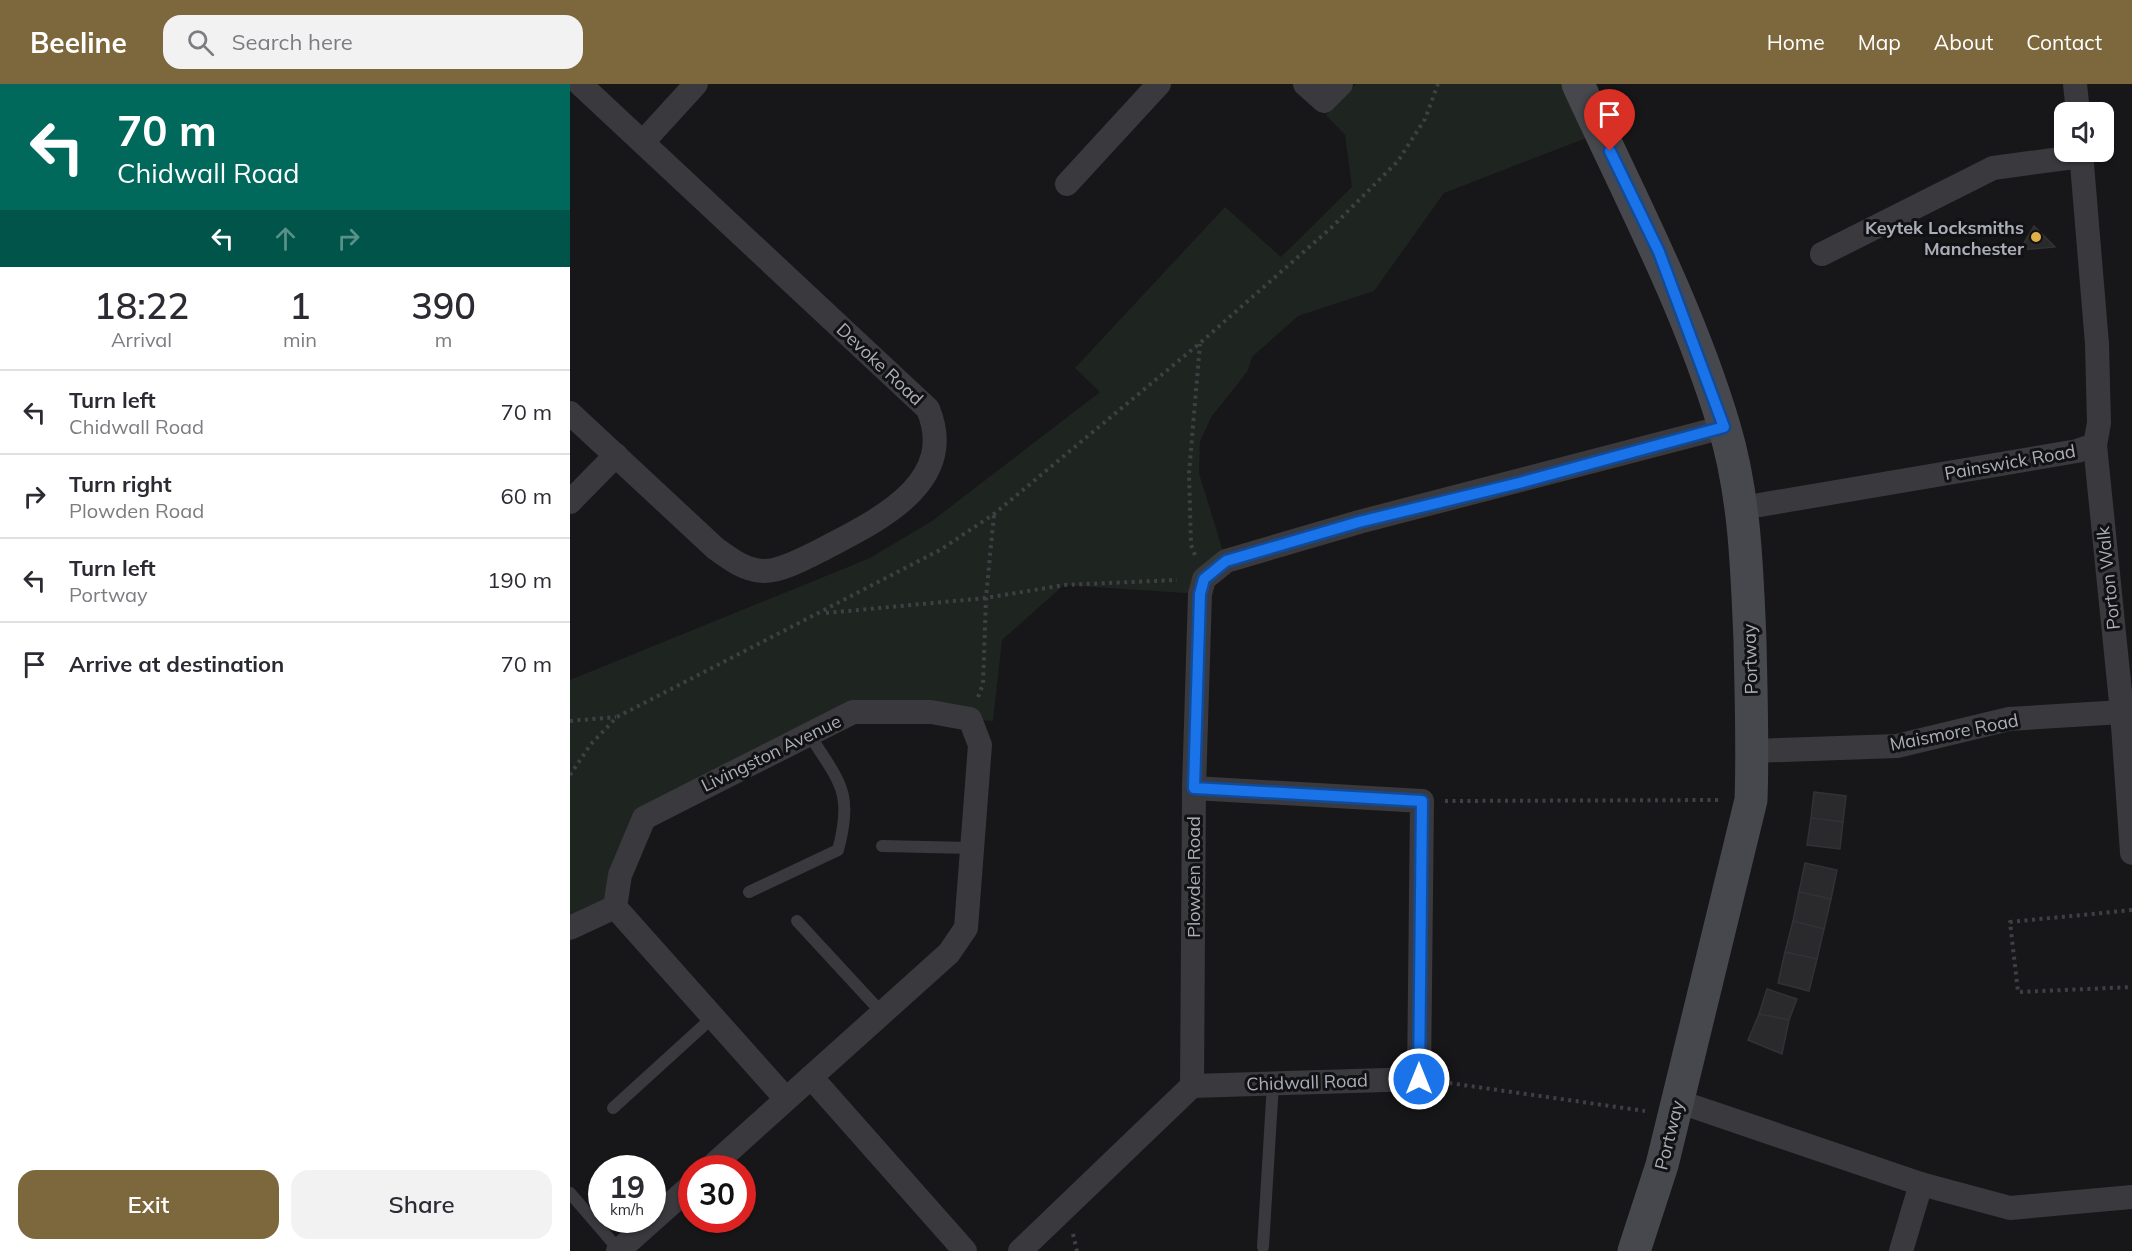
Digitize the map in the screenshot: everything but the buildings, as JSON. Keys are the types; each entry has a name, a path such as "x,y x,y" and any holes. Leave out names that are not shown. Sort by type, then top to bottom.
{"street":[{"name":"Devoke Road","path":"570,413 715,548 737,565 765,572 799,561 880,520 907,497 921,481 932,457 936,428 928,409 580,84"},
{"path":"643,142 696,84"},
{"path":"1067,184 1159,84"},
{"path":"1305,84 1324,101 1341,84"},
{"name":"Portway","path":"1578,84 1659,252 1724,427 1742,508 1749,614 1753,751 1751,800 1662,1165 1634,1251"},
{"path":"2075,84 2077,102"},
{"path":"1821,254 1993,168 2054,158"},
{"name":"Painswick Road","path":"1742,508 2077,451 2095,445 2099,423 2097,344 2083,162"},
{"path":"1204,579 1226,561 1359,522 1519,483 1724,427"},
{"name":"Porton Walk","path":"2095,445 2122,712"},
{"path":"570,502 616,455"},
{"name":"Plowden Road","path":"1192,1086 1194,788 1200,594 1204,579"},
{"name":"Livingston Avenue","path":"615,907 620,875 644,818 853,712 931,712 969,719"},
{"path":"2122,712 2132,853"},
{"name":"Maismore Road","path":"1753,751 1897,746 2009,719 2122,712"},
{"path":"724,1155 948,953 966,928 980,745 969,719"},
{"path":"1194,788 1422,801 1419,1079"},
{"path":"570,927 615,907 786,1099"},
{"path":"811,1077 965,1251"},
{"name":"Chidwall Road","path":"1192,1086 1419,1079"},
{"path":"1020,1251 1192,1086"},
{"path":"1675,1108 2010,1209 2132,1197"},
{"path":"1900,1251 1921,1184"},
{"path":"619,1251 678,1198"}],"lane":[{"path":"749,892 838,850 846,821 843,790 809,734"},
{"path":"882,846 972,848"},
{"path":"797,921 882,1013"},
{"path":"613,1108 713,1017"},
{"path":"1263,1247 1273,1083"},
{"path":"570,1193 619,1251"}],"path":[{"path":"570,775 591,744 617,717 823,613 940,550 994,514 1200,343 1332,227 1398,161 1425,119 1438,84"},
{"path":"823,613 986,598 1064,585 1204,579 1191,545 1189,473 1200,343"},
{"path":"969,719 983,684 986,598 994,514"},
{"path":"570,721 617,717"},
{"path":"1422,801 1751,800"},
{"path":"2132,909 2010,922 2018,992 2132,987"},
{"path":"1419,1079 1675,1108"}],"shaded area":[{"path":"1356,84 1565,84 1589,137 1444,193 1374,291 1298,316 1252,357 1247,372 1212,416 1200,441 1199,473 1226,561 1200,594 1064,585 1002,640 993,721 853,712 644,818 615,907 570,927 570,680 870,558 932,521 1100,392 1075,368 1225,207 1281,257 1352,187 1345,135 1326,115"}],"place":[{"name":"Keytek Locksmiths Manchester","path":"2036,237"}],"route":[{"path":"1419,1079 1422,801 1194,788 1200,594 1204,579 1226,561 1359,522 1519,483 1724,427 1698,351 1659,252 1610,151"}]}
